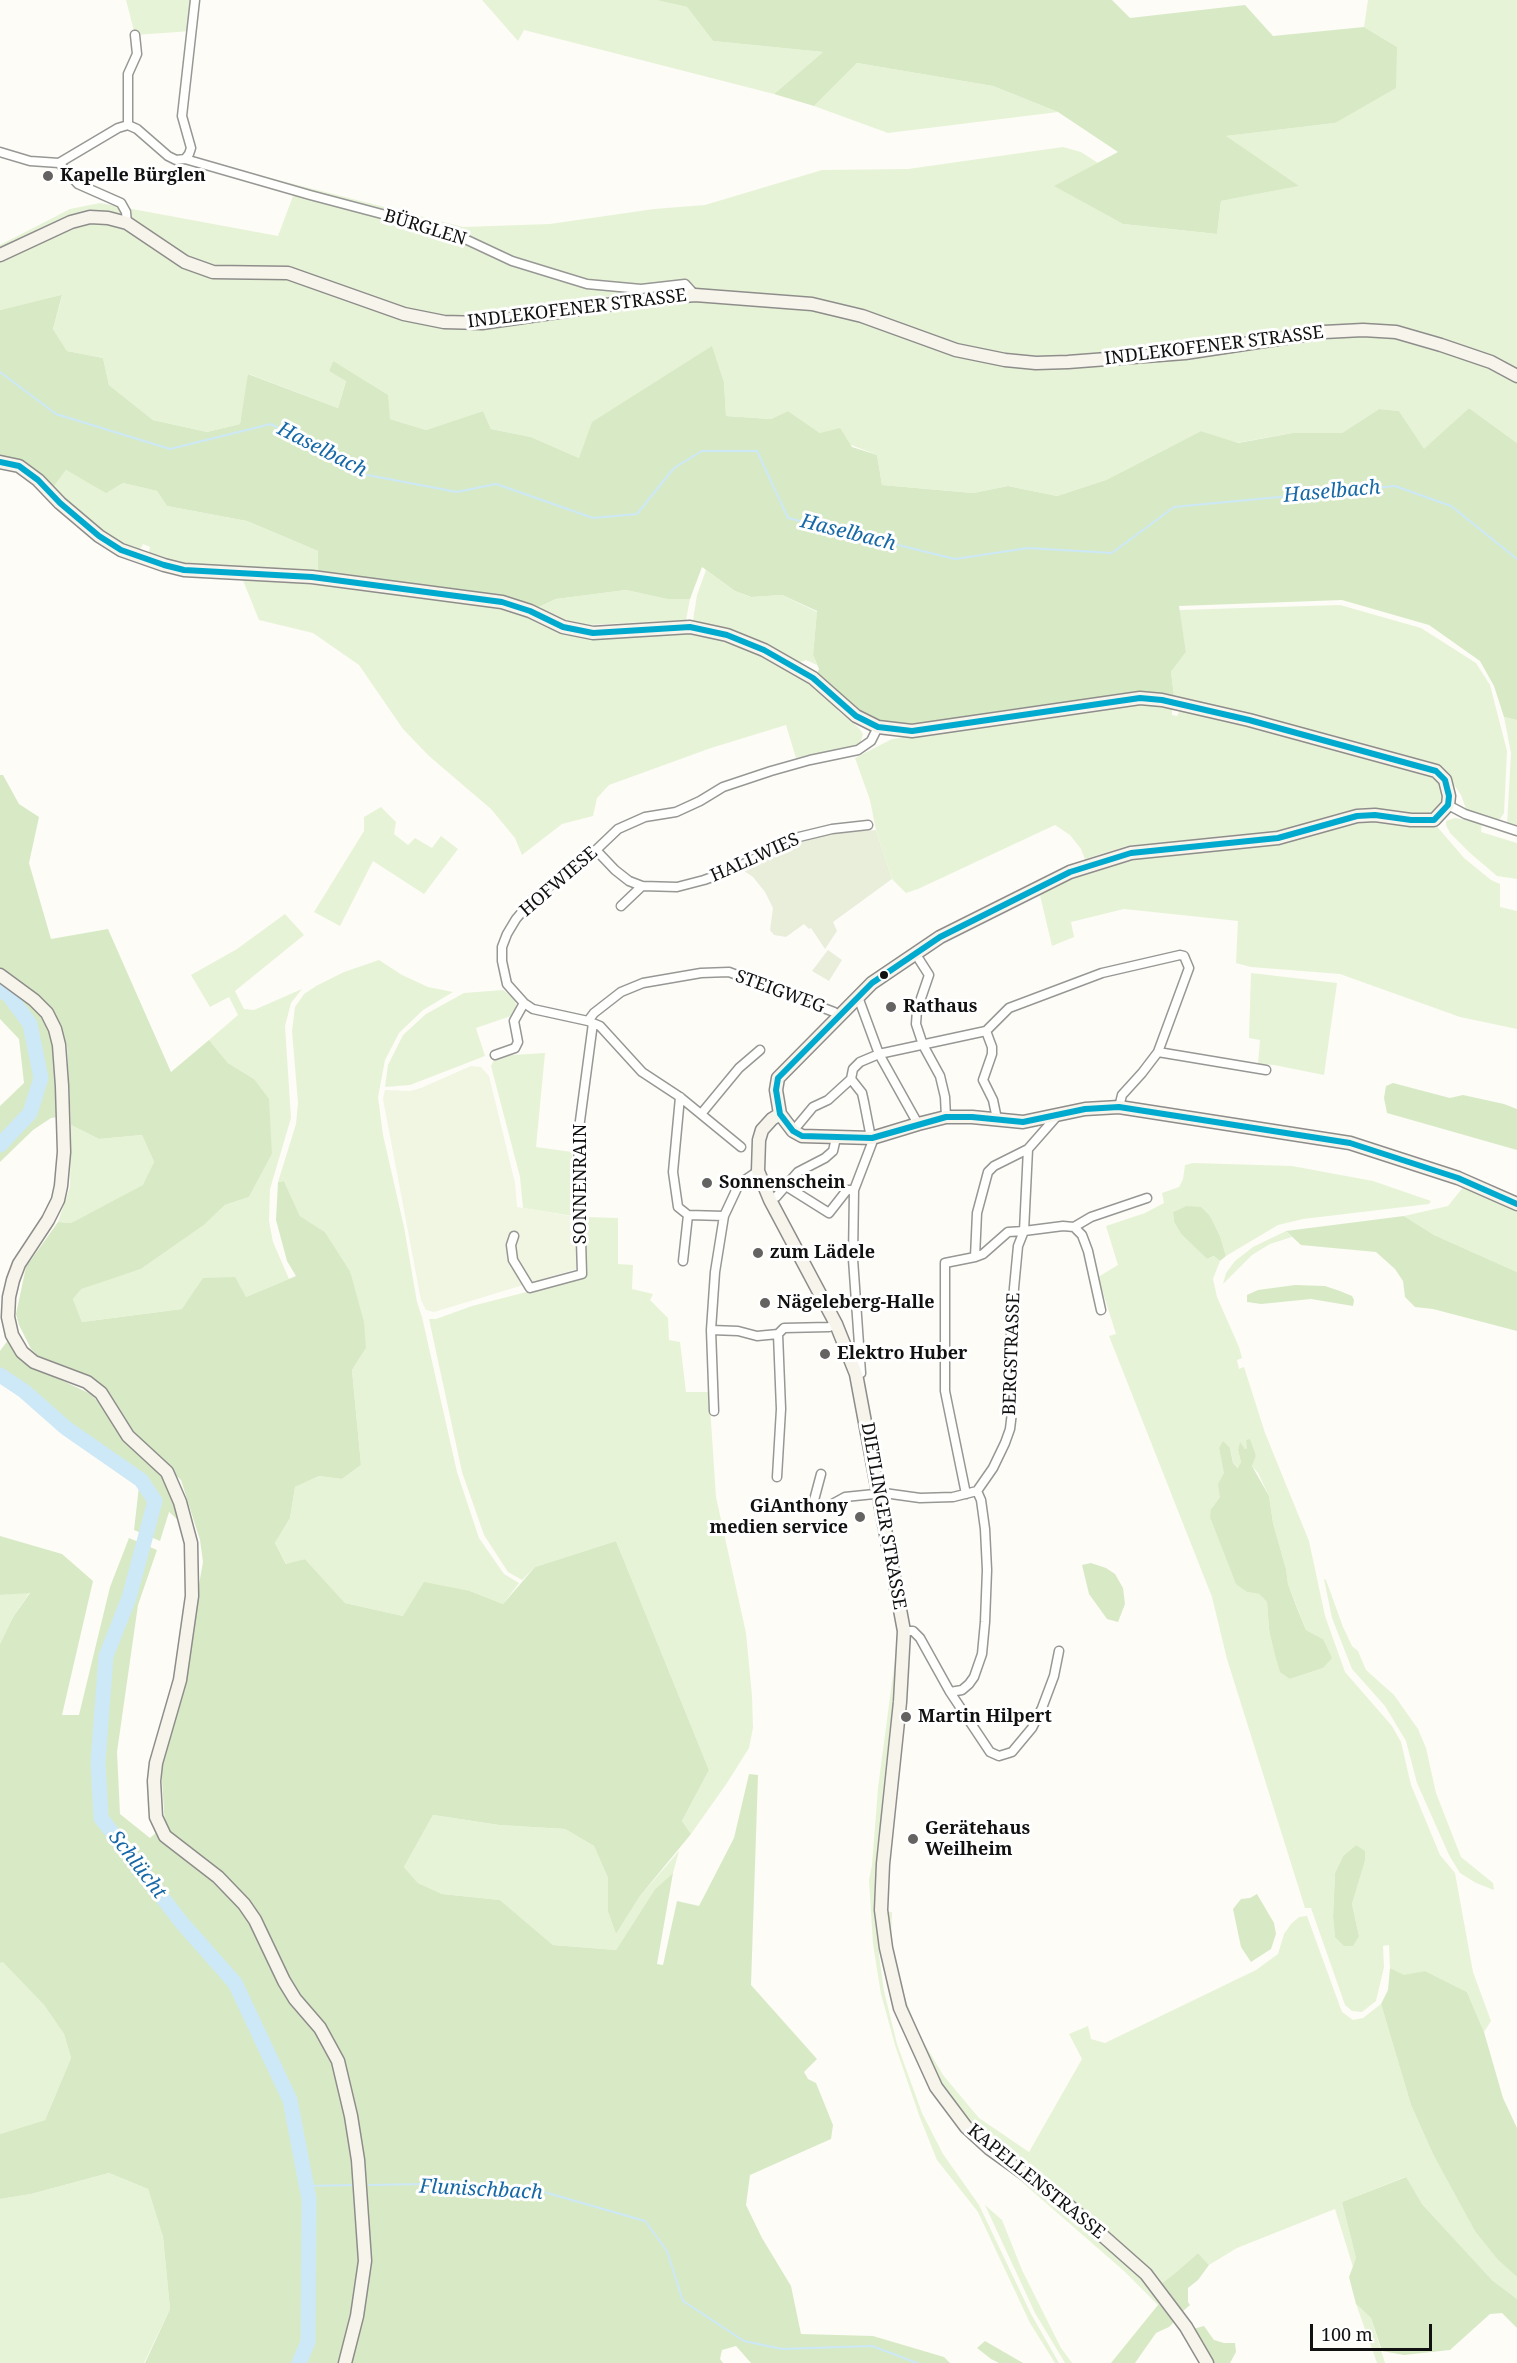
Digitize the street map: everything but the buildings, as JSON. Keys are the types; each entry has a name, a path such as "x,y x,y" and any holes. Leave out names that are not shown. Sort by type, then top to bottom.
{"street":[{"path":"185,159 191,148 182,116 195,2"},
{"path":"0,152 30,161 59,164 118,128 128,125 128,74 138,54 135,34"},
{"name":"BÜRGLEN","path":"128,125 137,129 168,156 176,159 185,159 310,195 450,231 512,261 586,284 641,289 685,284 695,295"},
{"path":"59,164 78,184 121,203 126,212 127,223"},
{"name":"INDLEKOFENER STRASSE","path":"0,255 71,222 90,217 108,218 127,223 185,262 213,272 288,273 404,314 444,322 482,323 641,300 695,295 812,304 862,316 956,350 1015,361 1068,362 1185,353 1324,332 1363,330 1396,332 1491,362 1517,376"},
{"path":"0,462 19,466 38,480 99,537 121,550 142,558 184,570 312,577 502,602 530,611 563,627 593,633 690,627 727,635 764,650 813,678 856,716 878,727 912,731 1140,698 1162,700 1249,720 1436,771 1444,780 1449,796 1448,805 1434,820 1411,820 1375,815 1357,816 1278,838 1131,853 1070,872 940,936 885,972 778,1078 776,1090 780,1114 793,1131 802,1136 872,1138 946,1118 1023,1122 1085,1109 1119,1107 1350,1143 1458,1178 1517,1204"},
{"name":"HOFWIESE","path":"524,1004 507,984 502,954 507,934 533,899 596,850 618,829 645,817 676,812 723,787 810,760 858,750 871,741 878,727"},
{"path":"1448,805 1465,814 1517,831"},
{"name":"HALLWIES","path":"642,886 677,886 704,880 729,871 799,837 832,829 868,825"},
{"path":"596,850 629,881 642,886 621,906"},
{"path":"915,953 929,975 917,1010 916,1023 923,1045 940,1076 945,1097 946,1118"},
{"path":"793,1131 813,1107 828,1100 851,1079 853,1069 860,1062 879,1054 986,1031 1009,1008 1058,988 1102,973 1184,956 1189,968 1158,1052 1122,1095 1119,1107"},
{"name":"STEIGWEG","path":"591,1022 594,1013 621,992 643,983 701,973 729,972 834,1011 840,1017"},
{"path":"0,975 34,1000 47,1013 55,1029 59,1045 62,1086 64,1152 61,1186 58,1200 48,1220 19,1264 13,1280 8,1317 12,1335 22,1352 34,1362 87,1382 101,1393 128,1436 167,1472 180,1502 191,1543 192,1596 180,1680 153,1781 156,1817 165,1836 218,1877 244,1904 255,1920 284,1981 295,1999 320,2028 338,2061 351,2116 358,2160 365,2261 357,2316 345,2363"},
{"path":"858,997 879,1054 918,1124"},
{"path":"495,1055 515,1048 518,1042 514,1021 524,1004 553,1015 591,1022 600,1026 642,1072 680,1097 741,1147"},
{"name":"SONNENRAIN","path":"514,1236 511,1245 513,1260 530,1288 582,1274 578,1136 591,1022"},
{"path":"986,1031 992,1054 983,1080 993,1100 997,1119"},
{"path":"701,1114 739,1068 760,1050"},
{"path":"1158,1052 1266,1070"},
{"path":"851,1079 862,1093 872,1138 854,1190 853,1259 861,1373 856,1374"},
{"path":"680,1097 673,1172 678,1208 688,1215 724,1216"},
{"name":"DIETLINGER STRASSE","path":"780,1114 762,1130 759,1140 758,1171 770,1200 836,1324 856,1374 904,1631 900,1702 882,1864 881,1910 886,1948"},
{"path":"975,1257 977,1213 988,1172 994,1166 1028,1149 1057,1116"},
{"path":"770,1200 798,1172 825,1158 832,1151 836,1138"},
{"name":"BERGSTRASSE","path":"976,1491 993,1468 1010,1429 1012,1412 1010,1349 1018,1246 1024,1231 1028,1149"},
{"path":"714,1412 711,1330 715,1272 724,1216 739,1184 758,1171"},
{"path":"786,1186 829,1213 847,1190 854,1190"},
{"path":"966,1494 945,1391 945,1263 983,1254 1008,1232 1063,1226 1074,1227 1091,1217 1147,1198"},
{"path":"683,1262 688,1215"},
{"path":"1074,1227 1082,1235 1088,1251 1101,1310"},
{"path":"711,1330 738,1331 757,1336 778,1334 784,1328 829,1327 836,1324"},
{"path":"777,1477 781,1409 778,1334"},
{"path":"821,1473 813,1504 825,1508 845,1497 884,1493 920,1498 953,1497 976,1491 981,1500 987,1569 982,1654 974,1677 969,1684 962,1690 950,1692"},
{"path":"904,1631 913,1631 921,1638 950,1692 990,1752 999,1756 1012,1752 1032,1728 1054,1676 1059,1651"},
{"name":"KAPELLENSTRASSE","path":"886,1948 900,2008 916,2046 936,2087 966,2127 990,2149 1068,2205 1146,2274 1186,2327 1207,2363"}],"green space":[{"path":"126,0 195,0 192,31 135,35"},
{"path":"482,0 656,0 687,7 713,41 823,52 774,94 524,30 518,41"},
{"path":"656,0 1112,0 1130,18 1245,5 1273,36 1364,27 1397,47 1396,88 1335,123 1226,136 1299,186 1221,201 1217,234 1123,224 1054,186 1118,152 1058,112 993,86 857,63 814,106 774,94 823,52 713,41 687,7"},
{"path":"1368,0 1517,0 1517,443 1469,408 1424,450 1399,411 1379,409 1342,433 1293,433 1236,443 1201,431 1106,480 1057,496 1008,486 973,493 882,485 877,455 820,433 788,411 771,419 726,416 724,382 712,347 579,458 531,437 491,429 483,411 426,430 390,419 333,361 329,371 346,380 338,408 249,374 240,424 207,432 153,420 109,385 103,358 67,351 53,329 62,296 0,310 0,245 70,209 100,203 278,236 293,196 266,177 463,227 550,224 654,209 705,205 822,170 908,169 1063,147 1081,152 1098,163 1055,186 1123,224 1217,234 1221,201 1298,186 1225,136 1335,123 1397,47 1364,27"},
{"path":"857,63 993,86 1058,112 888,133 814,106"},
{"path":"62,295 53,329 67,351 103,358 109,385 153,420 207,432 240,424 248,374 338,408 346,381 329,371 333,361 388,395 390,419 426,430 483,411 491,429 531,437 579,458 592,422 712,346 724,382 726,416 771,419 788,411 820,433 840,428 852,447 877,455 882,485 973,493 1008,486 1057,496 1106,480 1201,431 1238,443 1293,433 1342,433 1379,409 1399,411 1424,449 1469,408 1517,443 1517,720 1504,717 1494,686 1480,661 1429,625 1342,600 1179,606 1186,652 1171,672 1174,696 1140,693 1005,710 911,726 881,724 856,712 817,674 819,669 813,655 817,611 782,595 751,597 735,591 702,567 690,599 667,599 626,590 556,599 534,609 318,574 318,551 247,521 167,506 157,491 123,483 106,493 66,470 52,489 0,458 0,310"},
{"path":"66,470 106,492 123,483 157,491 167,506 247,521 318,551 318,574 187,567 148,556 150,547 143,544 139,552 126,547 102,533 52,489"},
{"path":"706,570 735,591 750,597 782,595 817,612 813,655 817,665 806,660 799,663 767,645 693,620 697,595"},
{"path":"242,578 309,582 500,605 525,614 562,633 689,631 727,638 766,653 836,701 838,711 863,734 860,744 850,749 796,758 786,725 711,748 609,785 597,798 593,816 562,824 522,855 515,838 491,809 429,756 403,729 359,665 313,633 259,620"},
{"path":"626,590 667,599 690,599 686,620 589,625 567,622 534,609 556,599"},
{"path":"1340,605 1421,628 1476,663 1490,685 1507,751 1504,813 1500,819 1495,822 1473,815 1466,809 1461,795 1442,769 1431,763 1174,696 1171,672 1186,652 1179,610"},
{"path":"1143,702 1172,706 1172,715 1177,716 1182,707 1411,770 1418,768 1435,774 1441,781 1445,798 1434,813 1422,816 1381,809 1352,811 1275,832 1127,846 1085,859 1081,849 1070,835 1055,825 906,893 892,879 876,830 870,800 855,758 892,739"},
{"path":"1504,717 1517,720 1517,828 1507,825 1511,753"},
{"path":"0,775 3,775 19,804 39,817 29,863 51,939 108,929 171,1072 209,1040 228,1063 254,1079 269,1099 272,1154 249,1197 225,1205 204,1225 141,1269 81,1289 73,1299 82,1322 182,1309 203,1278 235,1277 246,1297 296,1276 287,1261 276,1220 278,1182 284,1181 300,1216 325,1232 350,1271 364,1322 366,1348 352,1370 361,1465 342,1479 319,1476 295,1487 290,1518 275,1543 286,1564 305,1559 345,1603 403,1616 424,1582 470,1591 503,1604 535,1567 616,1541 709,1770 682,1821 691,1834 640,1896 616,1934 608,1912 608,1878 594,1846 565,1829 499,1825 433,1815 404,1867 418,1883 442,1894 500,1900 553,1945 616,1950 655,1889 673,1873 657,1964 663,1965 677,1901 699,1906 734,1838 749,1774 758,1775 751,1985 817,2059 804,2072 808,2079 816,2083 833,2125 831,2139 750,2175 746,2205 762,2238 791,2286 801,2334 873,2336 944,2357 950,2363 751,2363 736,2346 722,2350 720,2359 723,2363 145,2363 170,2309 163,2237 148,2189 109,2173 31,2194 0,2199 0,2134 45,2120 71,2058 64,2034 44,2005 3,1962 0,1963 0,1644 13,1617 30,1593 0,1595 0,1536 62,1554 93,1581 62,1715 79,1715 110,1587 129,1538 157,1550 138,1605 117,1752 120,1814 150,1838 165,1825 161,1766 179,1697 203,1562 200,1540 181,1480 139,1440 114,1400 100,1384 39,1357 31,1349 16,1314 26,1267 58,1222 71,1223 143,1185 154,1162 142,1135 99,1139 71,1125 67,1046 59,1024 0,970"},
{"path":"381,807 396,822 394,834 408,845 415,838 432,848 441,836 458,849 424,894 373,861 340,926 314,912 364,831 364,817"},
{"path":"1455,818 1482,823 1481,832 1517,843 1517,879 1497,876 1470,853 1450,833 1446,825 1446,821"},
{"path":"1362,820 1434,823 1464,858 1491,880 1500,884 1500,907 1517,911 1517,1029 1460,1017 1340,974 1251,967 1236,963 1238,921 1124,909 1071,922 1074,937 1052,946 1039,891 1060,882 1118,860"},
{"path":"876,830 892,879 833,922 837,931 825,949 811,928 809,929 804,924 786,937 774,935 770,930 773,908 765,892 753,877 741,869 769,854 832,833"},
{"path":"285,914 304,935 235,991 244,1009 254,1010 302,989 291,1003 285,1026 291,1118 270,1189 269,1221 273,1242 289,1279 246,1297 182,1309 82,1322 73,1299 81,1288 141,1269 204,1225 225,1205 249,1197 272,1154 254,1079 228,1063 209,1040 238,1015 229,997 210,1007 191,975 237,949"},
{"path":"828,950 842,960 829,981 812,971"},
{"path":"379,960 402,975 428,987 453,992 423,1010 399,1033 385,1060 378,1097 383,1135 404,1227 417,1302 457,1472 479,1538 504,1574 519,1583 503,1604 470,1591 403,1616 345,1603 305,1559 287,1565 275,1543 290,1518 295,1487 319,1476 342,1479 361,1465 352,1370 366,1348 350,1271 325,1232 300,1216 284,1181 278,1182 296,1124 298,1103 292,1031 295,1007 304,994 316,986 344,972"},
{"path":"1251,973 1337,983 1324,1075 1258,1064 1260,1040 1249,1038"},
{"path":"6,990 11,990 41,1013 51,1033 55,1055 59,1117 51,1118 33,1130 0,1162 0,1106 24,1083 19,1039 0,1019 0,996"},
{"path":"503,990 515,999 516,1006 511,1016 476,1028 485,1056 410,1085 385,1087 388,1065 403,1035 426,1014 464,993"},
{"path":"545,1053 536,1147 572,1152 579,1217 523,1208 520,1177 491,1066 496,1056"},
{"path":"471,1066 481,1067 489,1076 515,1183 517,1207 576,1217 576,1269 434,1312 426,1310 421,1300 383,1099 385,1090 410,1091 421,1088"},
{"path":"1393,1083 1450,1098 1463,1095 1517,1109 1517,1150 1387,1113 1384,1098 1386,1086"},
{"path":"71,1125 99,1139 142,1135 154,1162 144,1185 71,1223 58,1222 70,1187"},
{"path":"1193,1163 1292,1166 1373,1181 1431,1201 1429,1204 1303,1219 1278,1225 1226,1256 1220,1236 1210,1216 1186,1206 1173,1212 1174,1222 1181,1234 1207,1259 1215,1256 1220,1261 1213,1279 1217,1297 1239,1347 1242,1358 1237,1360 1239,1369 1244,1367 1265,1433 1309,1541 1325,1616 1345,1672 1392,1726 1401,1742 1411,1785 1440,1855 1455,1873 1473,1972 1491,2021 1484,2032 1467,1992 1425,1971 1404,1976 1390,1968 1389,1945 1383,1946 1384,1967 1376,2001 1362,2012 1352,2011 1345,2005 1311,1908 1305,1908 1227,1659 1212,1597 1109,1336 1116,1334 1098,1277 1118,1265 1106,1226 1145,1213 1164,1203 1162,1193 1179,1187 1185,1165","holes":["1240,1443 1256,1456 1252,1466 1269,1496 1288,1584 1306,1630 1323,1639 1323,1668 1290,1679 1269,1629 1267,1602 1259,1594 1247,1592 1211,1509 1220,1497 1222,1477 1225,1473 1219,1448 1230,1448 1233,1463 1239,1468","1356,1845 1365,1861 1352,1904 1359,1936 1335,1937 1333,1917 1335,1873 1343,1856"]},
{"path":"1464,1186 1517,1209 1517,1272 1434,1235 1404,1216 1448,1206"},
{"path":"1186,1206 1201,1207 1210,1216 1220,1236 1226,1256 1220,1261 1214,1256 1207,1259 1181,1234 1174,1222 1173,1212"},
{"path":"1404,1216 1434,1235 1517,1272 1517,1331 1433,1309 1415,1307 1405,1297 1403,1281 1395,1269 1376,1252 1301,1245 1286,1231"},
{"path":"587,1217 618,1218 618,1264 633,1265 632,1289 653,1294 650,1300 668,1318 669,1340 680,1342 686,1392 709,1392 716,1497 746,1633 753,1728 749,1748 691,1834 682,1821 709,1770 616,1541 535,1567 522,1580 508,1572 484,1535 462,1472 429,1319 436,1319 472,1306 585,1277"},
{"path":"1286,1231 1292,1237 1270,1244 1252,1255 1223,1284 1226,1273 1235,1261 1253,1247"},
{"path":"1295,1285 1325,1286 1340,1291 1352,1296 1353,1306 1311,1299 1261,1304 1247,1302 1247,1295 1258,1290"},
{"path":"8,1340 16,1355 29,1365 91,1394 169,1481 184,1520 178,1520 169,1512 160,1541 134,1530 139,1486 54,1423 0,1377 0,1351"},
{"path":"1250,1439 1256,1456 1252,1466 1269,1496 1288,1584 1306,1630 1323,1639 1332,1658 1323,1668 1290,1679 1280,1672 1269,1629 1267,1602 1259,1594 1247,1592 1236,1584 1210,1517 1211,1509 1220,1497 1218,1484 1224,1473 1219,1448 1223,1441 1230,1448 1233,1463 1238,1468 1241,1462 1238,1450 1240,1442 1245,1449 1247,1448 1246,1440"},
{"path":"1091,1563 1115,1574 1123,1588 1125,1604 1118,1622 1107,1619 1089,1594 1082,1565"},
{"path":"1324,1579 1343,1627 1352,1646 1358,1651 1366,1670 1394,1695 1418,1729 1426,1748 1436,1793 1461,1857 1493,1883 1494,1890 1460,1873 1449,1855 1417,1783 1406,1741 1385,1706 1352,1669 1332,1618"},
{"path":"30,1592 13,1617 0,1644 0,1595"},
{"path":"894,1610 899,1628 898,1660 877,1865 879,1955 884,1991 897,2044 922,2113 943,2154 979,2205 1031,2314 1059,2363 1055,2363 1030,2323 978,2212 937,2160 895,2045 881,1994 873,1944 869,1880 878,1788 895,1659 897,1631"},
{"path":"433,1815 499,1825 565,1829 594,1846 608,1878 608,1912 616,1934 640,1896 679,1851 673,1873 655,1889 616,1950 553,1945 500,1900 442,1894 418,1883 404,1867"},
{"path":"1356,1845 1365,1851 1365,1861 1352,1904 1359,1936 1353,1946 1344,1946 1335,1937 1333,1917 1335,1873 1343,1856"},
{"path":"1257,1894 1274,1923 1276,1934 1271,1949 1251,1962 1241,1947 1233,1909 1241,1899"},
{"path":"887,1912 892,1912 891,1941 905,1998 920,2036 943,2075 979,2118 1029,2152 1082,2059 1069,2034 1088,2026 1091,2039 1105,2043 1256,1970 1278,1954 1284,1934 1291,1924 1299,1917 1307,1916 1342,2012 1353,2020 1363,2018 1381,2004 1411,2105 1432,2152 1499,2261 1517,2277 1517,2299 1492,2280 1422,2204 1405,2177 1342,2202 1356,2258 1353,2267 1335,2209 1237,2248 1209,2265 1198,2253 1162,2283 1155,2273 1068,2201 966,2122 939,2081 902,2001 889,1943"},
{"path":"3,1961 44,2005 64,2034 71,2058 45,2120 0,2134 0,1963"},
{"path":"1390,1968 1404,1975 1425,1971 1467,1992 1484,2032 1503,2098 1517,2128 1517,2277 1499,2261 1475,2231 1432,2152 1411,2105 1381,2004 1388,1990"},
{"path":"985,2150 1061,2207 1145,2277 1162,2300 1158,2305 1124,2271"},
{"path":"109,2173 148,2189 163,2237 170,2309 144,2363 0,2363 0,2199 31,2194"},
{"path":"1406,2177 1422,2204 1492,2280 1517,2299 1517,2328 1502,2313 1490,2314 1450,2350 1404,2355 1382,2351 1371,2318 1356,2304 1349,2277 1356,2258 1342,2202"},
{"path":"985,2205 1002,2220 1022,2270 1061,2348 1072,2363 1065,2363 1035,2313"},
{"path":"1198,2253 1209,2265 1198,2280 1188,2288 1190,2305 1182,2312 1162,2283"},
{"path":"1162,2300 1176,2320 1169,2327 1156,2333 1135,2363 1111,2363"},
{"path":"1356,2304 1371,2318 1385,2363 1377,2363"},
{"path":"1204,2326 1214,2340 1235,2343 1236,2352 1230,2363 1212,2363 1193,2329"},
{"path":"985,2341 1023,2363 999,2363 991,2359 977,2348"}],"waterway":[{"name":"Haselbach","path":"0,372 56,414 170,449 271,424 362,474 457,492 496,484 593,518 637,514 674,468 702,451 757,451 788,518 955,559 1028,548 1112,553 1174,507 1395,486 1451,506 1517,559"},
{"name":"Schlücht","path":"0,991 8,994 30,1024 41,1078 30,1113 0,1145"},
{"name":"Schlücht","path":"0,1375 24,1391 66,1428 141,1480 155,1501 129,1598 106,1656 98,1762 101,1818 182,1923 235,1983 290,2100 309,2199 308,2342 299,2363"},
{"name":"Flunischbach","path":"369,2185 424,2184 537,2190 645,2221 667,2251 683,2301 744,2341 782,2349 872,2346 917,2363"},
{"name":"Flunischbach","path":"307,2186 353,2185"}],"transit line":[{"path":"0,462 19,466 38,480 60,503 99,536 121,550 164,565 184,570 312,577 502,602 530,611 563,627 593,633 690,627 727,635 764,650 813,678 856,716 878,727 912,731 1140,698 1162,700 1249,720 1436,771 1445,780 1449,796 1448,805 1434,820 1411,820 1375,815 1357,816 1278,838 1131,853 1070,872 940,937 872,983 778,1078 776,1090 780,1114 793,1131 802,1136 872,1138 946,1117 1023,1122 1085,1109 1119,1107 1350,1143 1458,1178 1517,1204"}],"place":[{"name":"Kapelle Bürglen","path":"48,176"},
{"name":"Rathaus","path":"891,1007"},
{"name":"Sonnenschein","path":"707,1183"},
{"name":"zum Lädele","path":"758,1253"},
{"name":"Nägeleberg-Halle","path":"765,1303"},
{"name":"Elektro Huber","path":"825,1354"},
{"name":"GiAnthony medien service","path":"860,1517"},
{"name":"Martin Hilpert","path":"906,1717"},
{"name":"Gerätehaus Weilheim","path":"913,1839"}]}
